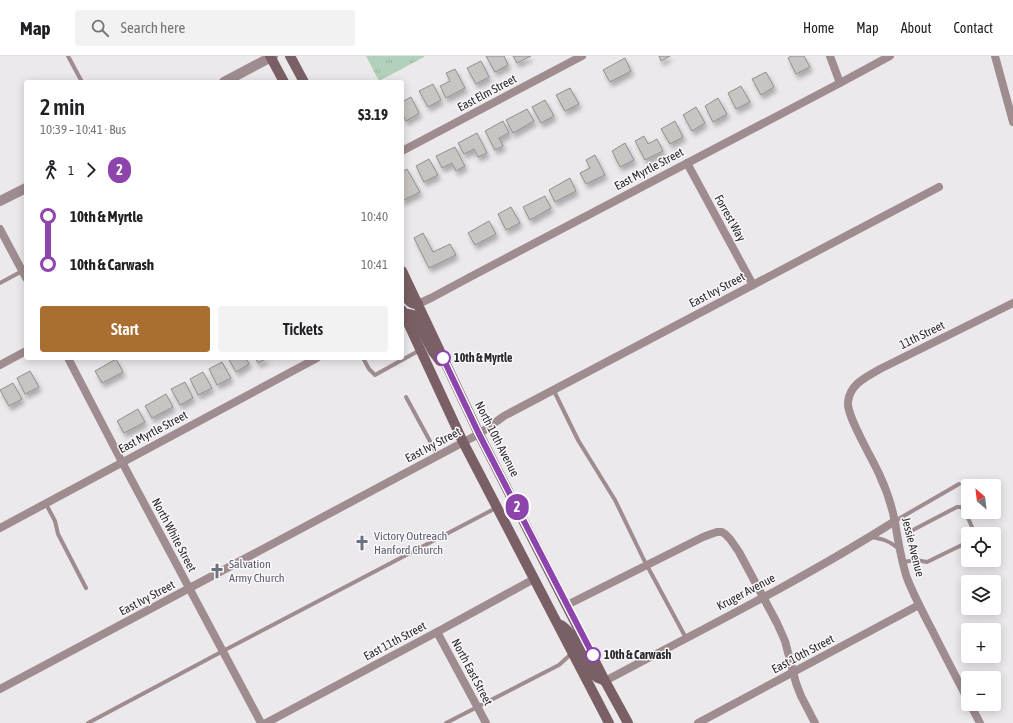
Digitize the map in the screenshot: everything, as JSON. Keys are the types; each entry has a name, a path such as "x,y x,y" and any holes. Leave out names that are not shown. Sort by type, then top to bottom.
{"main road":[{"path":"271,56 283,80"},
{"path":"290,56 303,80"},
{"name":"North 10th Avenue","path":"404,275 479,434 628,723"},
{"path":"404,292 411,303 418,304"},
{"path":"404,313 412,315 416,319 433,352 450,372"},
{"path":"404,316 463,442 609,723"},
{"path":"556,622 566,628 593,674 598,678 606,680"}],"street":[{"path":"228,80 271,56"},
{"name":"East Elm Street","path":"404,150 582,56"},
{"path":"830,56 840,83"},
{"name":"East Myrtle Street","path":"418,304 890,56"},
{"path":"995,56 1013,122"},
{"name":"Forrest Way","path":"687,163 753,285"},
{"name":"East Ivy Street","path":"0,689 479,434 504,416 939,187"},
{"path":"0,201 24,189"},
{"path":"0,229 24,271"},
{"name":"11th Street","path":"849,396 854,387 860,381 880,369 1013,303"},
{"path":"0,365 24,352"},
{"name":"North White Street","path":"69,360 261,723"},
{"name":"East Myrtle Street","path":"0,528 313,360"},
{"name":"Jessie Avenue","path":"849,396 848,409 889,498 895,521 899,550 908,580 919,605 961,686"},
{"name":"Kruger Avenue","path":"606,680 762,597 895,521"},
{"path":"567,605 703,537 722,532 730,539 739,552 777,623 790,655 793,673 815,723"},
{"name":"East 11th Street","path":"266,723 437,632 534,578"},
{"name":"East 10th Street","path":"698,723 919,605"},
{"name":"North East Street","path":"437,632 486,723"},
{"path":"974,711 980,723"}],"lane":[{"path":"68,56 81,80"},
{"path":"0,283 24,273"},
{"path":"404,359 420,350"},
{"path":"364,360 369,369 375,375 402,360"},
{"path":"554,391 578,440 615,500 647,565 686,638"},
{"path":"406,397 438,456"},
{"path":"895,521 959,484"},
{"path":"45,504 55,521 58,534 86,588"},
{"path":"916,560 908,538 908,534 911,531 957,507 960,507 965,511 972,527"},
{"path":"88,723 497,508"},
{"path":"870,536 883,538 891,542 899,550"},
{"path":"902,562 916,560 927,562 961,545"},
{"path":"446,723 559,665 572,653"}],"green space":[{"path":"366,56 424,56 381,80 378,80"}],"building":[{"path":"486,56 504,56 508,65 495,72"},
{"path":"513,56 531,56 517,63"},
{"path":"659,56 670,56 661,61"},
{"path":"791,56 804,56 810,67 796,74 788,58"},
{"path":"625,58 631,71 610,82 603,70"},
{"path":"481,61 489,77 476,84 467,68"},
{"path":"455,69 465,88 446,98 440,86 450,81 446,73"},
{"path":"766,72 774,87 761,95 752,79"},
{"path":"433,84 441,100 428,107 419,91"},
{"path":"741,86 750,102 736,109 728,93"},
{"path":"570,88 579,104 565,111 556,95"},
{"path":"411,97 419,113 406,121 404,118 404,101"},
{"path":"718,98 727,114 713,122 705,106"},
{"path":"545,100 554,116 541,123 532,107"},
{"path":"696,107 705,123 692,131 683,115"},
{"path":"527,109 534,121 513,133 506,120"},
{"path":"503,121 509,133 499,138 503,146 495,150 485,131"},
{"path":"675,121 683,137 670,144 661,129"},
{"path":"477,133 487,153 478,157 474,149 464,154 458,143"},
{"path":"644,136 648,144 657,139 663,151 645,160 635,141"},
{"path":"625,143 634,160 620,167 612,151"},
{"path":"455,147 465,166 456,171 452,163 442,168 436,156"},
{"path":"595,155 605,175 586,184 580,173 590,168 586,160"},
{"path":"429,159 438,175 424,182 416,166"},
{"path":"407,169 420,192 404,200 404,171"},
{"path":"570,178 576,191 555,202 549,190"},
{"path":"545,196 551,208 530,220 523,207"},
{"path":"511,207 520,223 506,230 498,214"},
{"path":"489,221 496,234 475,245 468,233"},
{"path":"423,233 433,252 450,244 456,255 429,268 414,238"},
{"path":"117,360 123,372 102,383 95,371"},
{"path":"229,360 247,360 249,364 236,372"},
{"path":"256,360 264,360 258,363"},
{"path":"222,362 231,378 217,385 209,369"},
{"path":"30,371 39,387 25,394 17,378"},
{"path":"203,372 212,388 198,395 190,379"},
{"path":"185,382 193,398 180,405 171,389"},
{"path":"13,383 22,399 9,406 0,390"},
{"path":"166,394 173,407 152,418 145,406"},
{"path":"138,409 145,422 124,433 117,421"}],"bus line":[{"name":"2","path":"443,358 479,434 593,655"}],"place":[{"name":"10th & Myrtle","path":"443,358"},
{"name":"Victory Outreach Hanford Church","path":"362,543"},
{"name":"Salvation Army Church","path":"217,571"},
{"name":"10th & Carwash","path":"593,655"}]}
